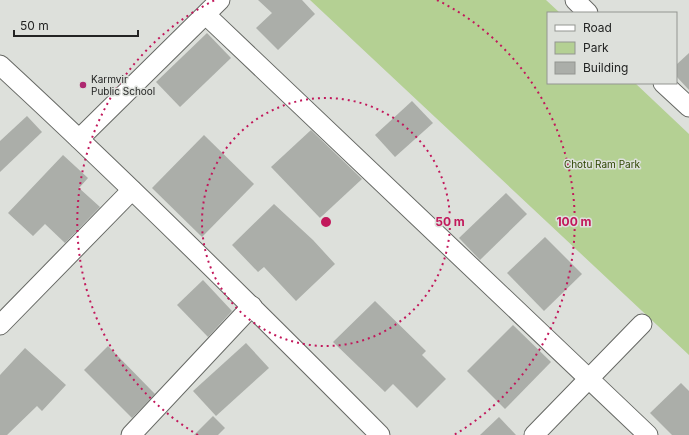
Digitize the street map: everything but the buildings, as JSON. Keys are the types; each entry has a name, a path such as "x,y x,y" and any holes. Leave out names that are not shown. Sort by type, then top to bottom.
{"street":[{"path":"79,138 220,0"},
{"path":"575,0 587,12"},
{"path":"206,15 648,435"},
{"path":"0,65 79,138 252,306 380,435"},
{"path":"664,84 689,107"},
{"path":"0,325 132,190"},
{"path":"132,435 252,306"},
{"path":"534,435 642,324"}],"green space":[{"name":"Chotu Ram Park","path":"310,0 546,0 559,12 547,12 547,84 636,84 689,134 689,355"}],"place":[{"name":"Karmvir Public School","path":"83,85"}]}
